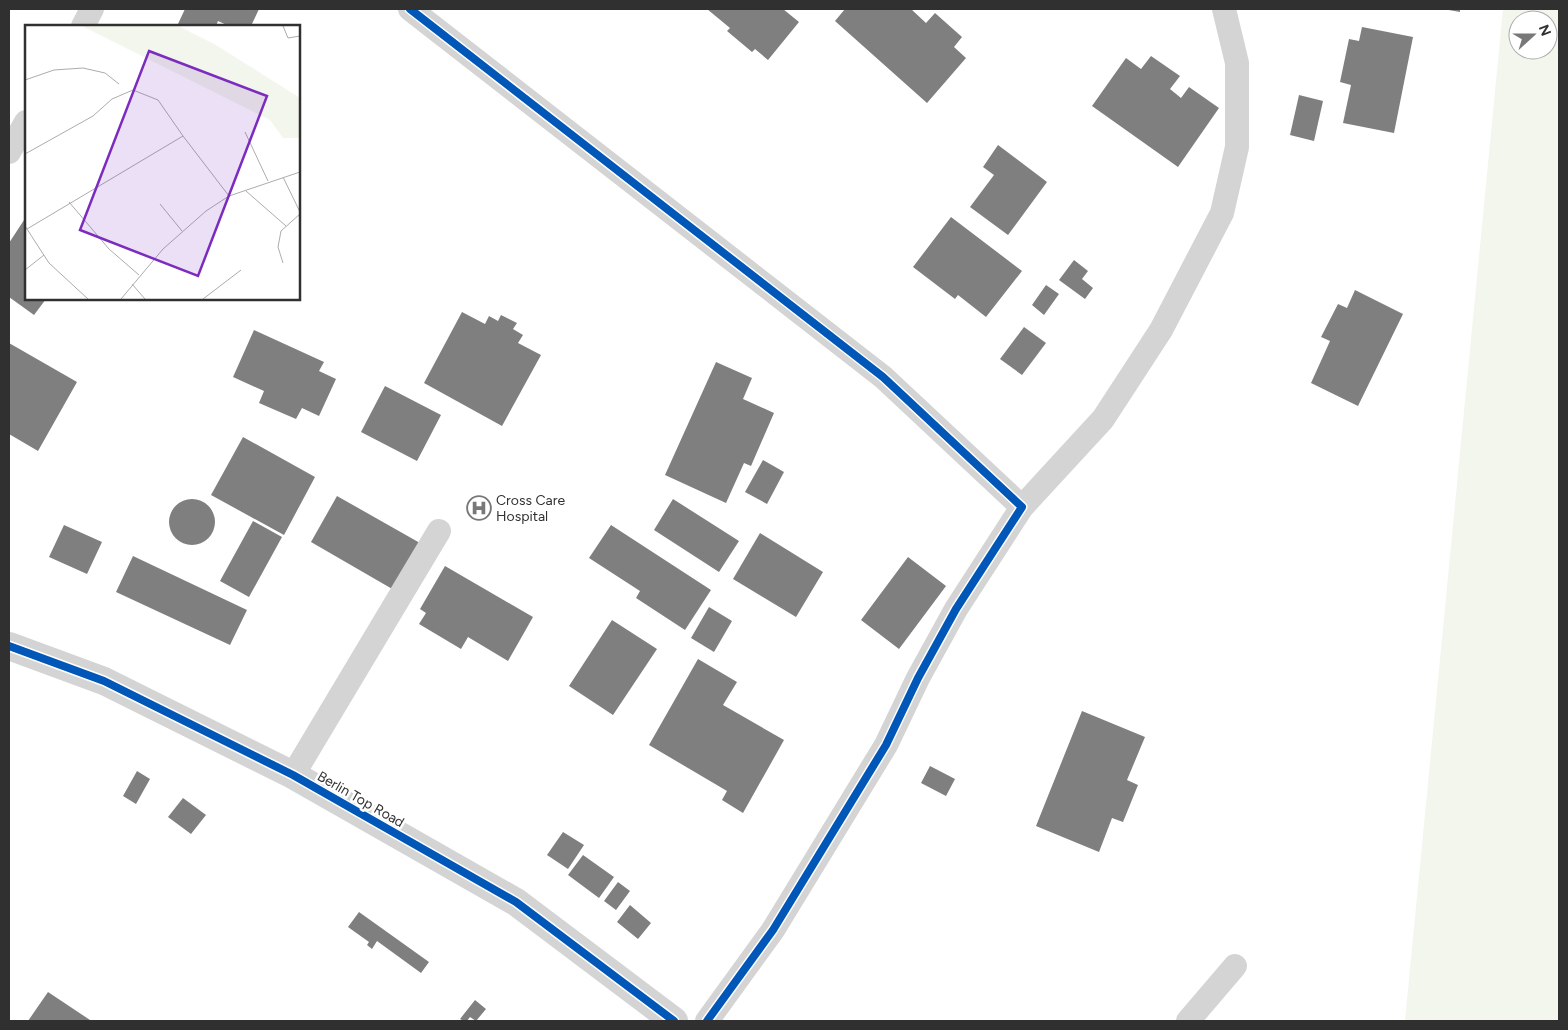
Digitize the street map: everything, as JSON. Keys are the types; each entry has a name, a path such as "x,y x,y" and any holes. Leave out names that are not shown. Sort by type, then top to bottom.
{"street":[{"path":"84,25 92,9"},
{"path":"410,9 883,377 1022,507"},
{"path":"708,1021 783,914 886,745 918,678 956,609 1022,507 1103,419 1161,330 1222,213 1237,147 1237,63 1224,9"},
{"path":"9,152 25,124"},
{"path":"293,775 439,531"},
{"name":"Berlin Top Road","path":"9,646 104,681 293,775 516,902 674,1021"},
{"path":"1188,1021 1235,966"}],"shaded area":[{"path":"1503,9 1559,9 1559,1021 1405,1021"}],"building":[{"path":"185,9 259,9 251,25 227,25 218,21 216,25 177,25"},
{"path":"707,9 783,9 799,22 768,60 755,49 752,52 727,31 730,28"},
{"path":"845,9 911,9 926,23 935,13 962,37 954,47 966,58 927,103 835,21"},
{"path":"1443,9 1460,9 1460,12"},
{"path":"1362,27 1413,37 1394,133 1343,123 1351,85 1340,82 1349,39 1359,41"},
{"path":"1151,56 1180,76 1170,89 1181,98 1189,87 1219,108 1178,167 1092,106 1126,58 1141,69"},
{"path":"1299,95 1323,101 1314,141 1290,135"},
{"path":"998,145 1047,182 1008,235 970,207 994,175 983,167"},
{"path":"951,217 1022,271 986,317 958,295 955,299 913,267"},
{"path":"25,219 25,300 45,300 34,315 9,297 9,243"},
{"path":"1074,260 1088,271 1082,279 1093,288 1085,299 1059,280"},
{"path":"1046,285 1059,294 1044,315 1032,305"},
{"path":"1355,290 1403,314 1358,406 1311,383 1330,341 1321,337 1338,304 1347,308"},
{"path":"462,312 485,324 489,316 498,321 501,315 517,323 513,329 523,335 518,343 541,355 502,426 424,383"},
{"path":"1024,327 1046,343 1022,375 1000,359"},
{"path":"254,330 324,362 319,371 336,379 319,416 302,408 296,419 259,403 264,391 233,377"},
{"path":"9,343 77,382 38,451 9,434"},
{"path":"716,362 752,378 743,399 774,413 751,466 744,463 726,503 665,475"},
{"path":"385,386 441,415 417,461 361,432"},
{"path":"243,437 315,477 284,535 211,495"},
{"path":"763,460 784,472 767,504 745,492"},
{"path":"337,496 420,543 394,590 311,542"},
{"path":"192,499 205,503 211,509 215,522 211,535 205,541 192,545 179,541 173,535 169,522 173,509 179,503"},
{"path":"673,499 739,541 719,572 654,530"},
{"path":"253,521 282,537 249,597 220,581"},
{"path":"64,525 102,542 87,574 49,557"},
{"path":"611,525 711,590 685,630 636,598 640,591 589,558"},
{"path":"760,533 823,572 796,617 733,579"},
{"path":"133,556 247,610 230,645 116,592"},
{"path":"908,557 946,586 899,649 861,620"},
{"path":"445,566 533,617 508,661 468,637 461,649 419,624 426,613 420,609"},
{"path":"709,607 732,621 714,652 691,638"},
{"path":"612,620 657,649 613,715 569,686"},
{"path":"698,659 737,682 723,705 784,740 743,813 722,800 727,791 649,745"},
{"path":"1082,711 1145,737 1127,780 1138,785 1123,822 1112,818 1099,852 1036,826"},
{"path":"930,766 955,779 946,796 921,783"},
{"path":"137,771 150,779 136,804 123,796"},
{"path":"183,798 206,815 191,834 168,817"},
{"path":"563,832 584,845 568,869 547,855"},
{"path":"583,855 614,877 599,898 568,875"},
{"path":"618,882 630,891 616,910 604,901"},
{"path":"630,905 651,923 638,939 617,922"},
{"path":"359,912 429,962 421,973 377,941 372,949 367,945 369,942 348,927"},
{"path":"48,992 90,1020 28,1021"},
{"path":"475,1000 486,1009 476,1021 470,1017 467,1021 460,1019"}],"cycle path":[{"path":"410,9 883,377 1022,507 956,609 918,678 886,745 773,930 707,1021"},
{"path":"9,646 104,681 293,775 516,902 674,1021"}],"place":[{"name":"Cross Care Hospital","path":"479,508"}]}
